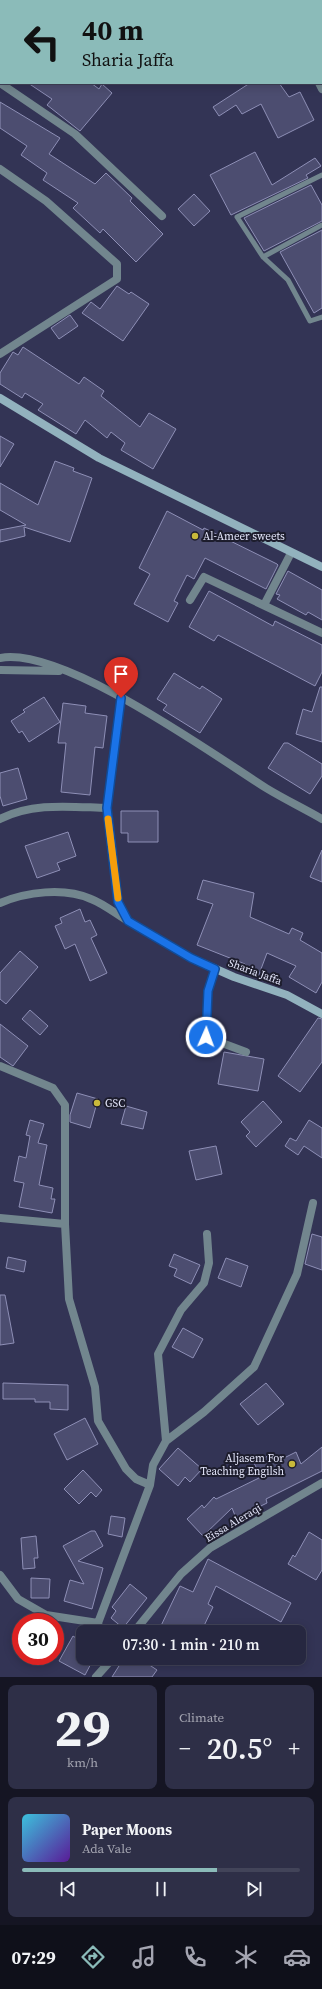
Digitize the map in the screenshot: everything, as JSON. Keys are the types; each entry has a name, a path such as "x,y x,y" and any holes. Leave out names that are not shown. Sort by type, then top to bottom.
{"street":[{"path":"1,84 75,134 162,216"},
{"path":"0,169 46,202 117,264 117,279 0,354"},
{"path":"0,398 99,458 322,567"},
{"path":"264,605 291,553"},
{"path":"190,600 204,578 322,633"},
{"path":"0,658 11,656 22,657 68,672 106,689 268,789 321,817"},
{"path":"0,670 68,672"},
{"path":"121,698 107,808 118,902 128,921"},
{"path":"0,819 10,814 33,808 107,808"},
{"path":"0,903 12,898 46,893 74,894 92,899 128,921"},
{"name":"Sharia Jaffa","path":"128,921 191,958 215,969 287,995 322,1014"},
{"path":"215,969 208,991 206,1037 246,1052"},
{"path":"0,1066 53,1088 65,1105 65,1224 69,1299 95,1387 98,1421 126,1469 136,1479 150,1485"},
{"path":"0,1575 18,1599 46,1615 98,1623 150,1485 152,1465 166,1441 204,1412 254,1367 297,1274 312,1203"},
{"path":"0,1218 65,1224"},
{"path":"166,1441 158,1354 181,1310 204,1282 209,1263 206,1234"},
{"name":"Eissa Aleraqi","path":"140,1625 182,1574 210,1548 322,1483"},
{"path":"96,1677 107,1665"}],"lane":[{"path":"322,175 236,217 263,257 288,280 310,321 322,317"},
{"path":"263,257 322,225"}],"building":[{"path":"30,84 92,84 99,89 102,84 112,93 80,131 47,105 52,99"},
{"path":"248,84 280,84 289,97 300,92 314,120 278,138 261,104 242,114 236,105 219,116 213,107"},
{"path":"0,102 60,138 49,154 95,184 106,173 132,198 130,201 163,234 136,262 103,229 100,233 73,208 78,203 43,180 47,173 21,155 27,146 0,128"},
{"path":"255,152 272,185 315,158 321,166 306,175 308,178 231,215 210,175"},
{"path":"311,185 322,205 322,221 264,251 244,218"},
{"path":"194,194 210,211 194,226 178,209"},
{"path":"322,230 322,308 314,313 280,252"},
{"path":"117,286 129,294 131,292 149,304 123,341 82,313 91,302 100,309"},
{"path":"70,315 78,326 59,339 51,328"},
{"path":"23,347 79,384 84,377 104,391 101,396 140,427 149,413 176,429 153,469 121,450 125,443 111,432 107,438 85,420 76,434 38,410 43,404 25,393 22,398 0,384 0,373 13,352 18,355"},
{"path":"0,436 14,444 0,467"},
{"path":"55,461 74,468 73,471 92,478 70,542 24,527 25,536 0,542 0,530 26,525 0,510 0,483 38,505"},
{"path":"167,511 203,530 204,528 277,564 278,565 266,589 205,558 194,579 187,575 174,601 178,603 168,622 134,604 150,574 139,568"},
{"path":"288,571 322,590 322,620 308,612 306,615 277,599 280,595 276,594"},
{"path":"209,591 273,626 275,621 322,645 322,672 315,686 218,635 214,641 189,627"},
{"path":"174,673 200,689 202,686 222,699 200,733 163,710 167,705 157,699"},
{"path":"320,687 322,687 322,742 296,734 303,709 312,712"},
{"path":"44,697 60,722 29,742 22,731 19,733 11,721 25,712 23,710"},
{"path":"63,703 86,706 85,713 107,716 103,748 95,747 90,795 61,792 66,743 58,743"},
{"path":"284,743 288,743 322,764 322,776 310,794 268,768"},
{"path":"18,768 27,799 3,806 0,796 0,773"},
{"path":"121,811 158,811 158,842 128,842 128,833 121,833"},
{"path":"68,832 76,856 57,863 60,870 37,878 25,846"},
{"path":"322,850 322,882 310,877"},
{"path":"203,880 254,893 250,917 289,934 292,928 303,933 300,940 322,953 322,982 316,993 289,977 296,966 267,953 258,977 243,971 245,964 197,945 213,904 197,899"},
{"path":"80,909 85,922 90,920 97,935 91,938 107,973 90,981 75,944 65,949 55,926 62,923 60,918"},
{"path":"20,951 38,967 6,1004 0,999 0,973"},
{"path":"30,1010 48,1026 40,1035 22,1019"},
{"path":"318,1018 322,1019 322,1062 300,1092 278,1076"},
{"path":"0,1024 28,1046 13,1066 0,1057"},
{"path":"224,1052 264,1059 258,1091 218,1084"},
{"path":"77,1093 98,1099 90,1128 70,1122 70,1115"},
{"path":"263,1101 282,1122 256,1147 246,1136 250,1132 241,1122"},
{"path":"126,1106 147,1112 143,1129 121,1124"},
{"path":"30,1120 44,1124 38,1143 47,1145 39,1185 53,1188 51,1199 55,1199 52,1213 19,1207 24,1183 14,1181 19,1156 26,1158 30,1136 26,1135"},
{"path":"309,1120 322,1128 322,1158 304,1146 298,1155 285,1146 290,1138 296,1141"},
{"path":"216,1146 222,1174 196,1180 189,1151"},
{"path":"312,1234 322,1237 322,1270 305,1264"},
{"path":"174,1254 200,1265 191,1284 174,1276 177,1269 169,1266"},
{"path":"8,1257 26,1261 24,1272 6,1268"},
{"path":"226,1258 248,1266 241,1287 218,1278"},
{"path":"0,1295 5,1295 14,1343 0,1345"},
{"path":"183,1328 203,1339 193,1358 172,1347"},
{"path":"3,1383 68,1385 68,1410 50,1409 50,1402 35,1402 35,1399 3,1399"},
{"path":"266,1383 284,1404 258,1425 240,1404"},
{"path":"85,1418 98,1444 67,1460 54,1434"},
{"path":"322,1447 322,1471 266,1499 267,1503 236,1518 232,1508 203,1536 187,1519 202,1505 204,1508 214,1497 216,1499 261,1477 254,1463 274,1453 278,1461 296,1452 301,1464"},
{"path":"178,1448 202,1469 190,1482 185,1477 178,1486 159,1469"},
{"path":"83,1470 102,1490 96,1497 91,1492 79,1504 64,1489"},
{"path":"111,1516 125,1518 122,1537 108,1534"},
{"path":"91,1531 95,1531 103,1546 78,1561 103,1568 92,1609 64,1601 70,1580 84,1584 63,1546"},
{"path":"309,1532 322,1540 322,1570 316,1580 288,1564 293,1555 295,1557"},
{"path":"36,1536 38,1558 34,1558 35,1568 23,1569 21,1538"},
{"path":"208,1559 291,1603 281,1622 216,1586 208,1604 213,1607 204,1625 161,1625 180,1586 193,1592"},
{"path":"31,1578 50,1579 49,1598 31,1598"},
{"path":"130,1584 147,1598 125,1625 119,1625 111,1618 116,1611 112,1607"},
{"path":"73,1636 76,1638 76,1665 90,1665 85,1675 64,1664 64,1652"},
{"path":"120,1665 150,1665 157,1670 152,1677 112,1677"}],"slow traffic":[{"path":"108,819 118,898"}],"place":[{"name":"Al-Ameer sweets","path":"195,536"},
{"name":"GSC","path":"97,1103"},
{"name":"Aljasem For Teaching Engilsh","path":"292,1464"}],"route":[{"path":"121,698 107,808 118,902 128,921 191,958 215,969 208,991 206,1037"}]}
